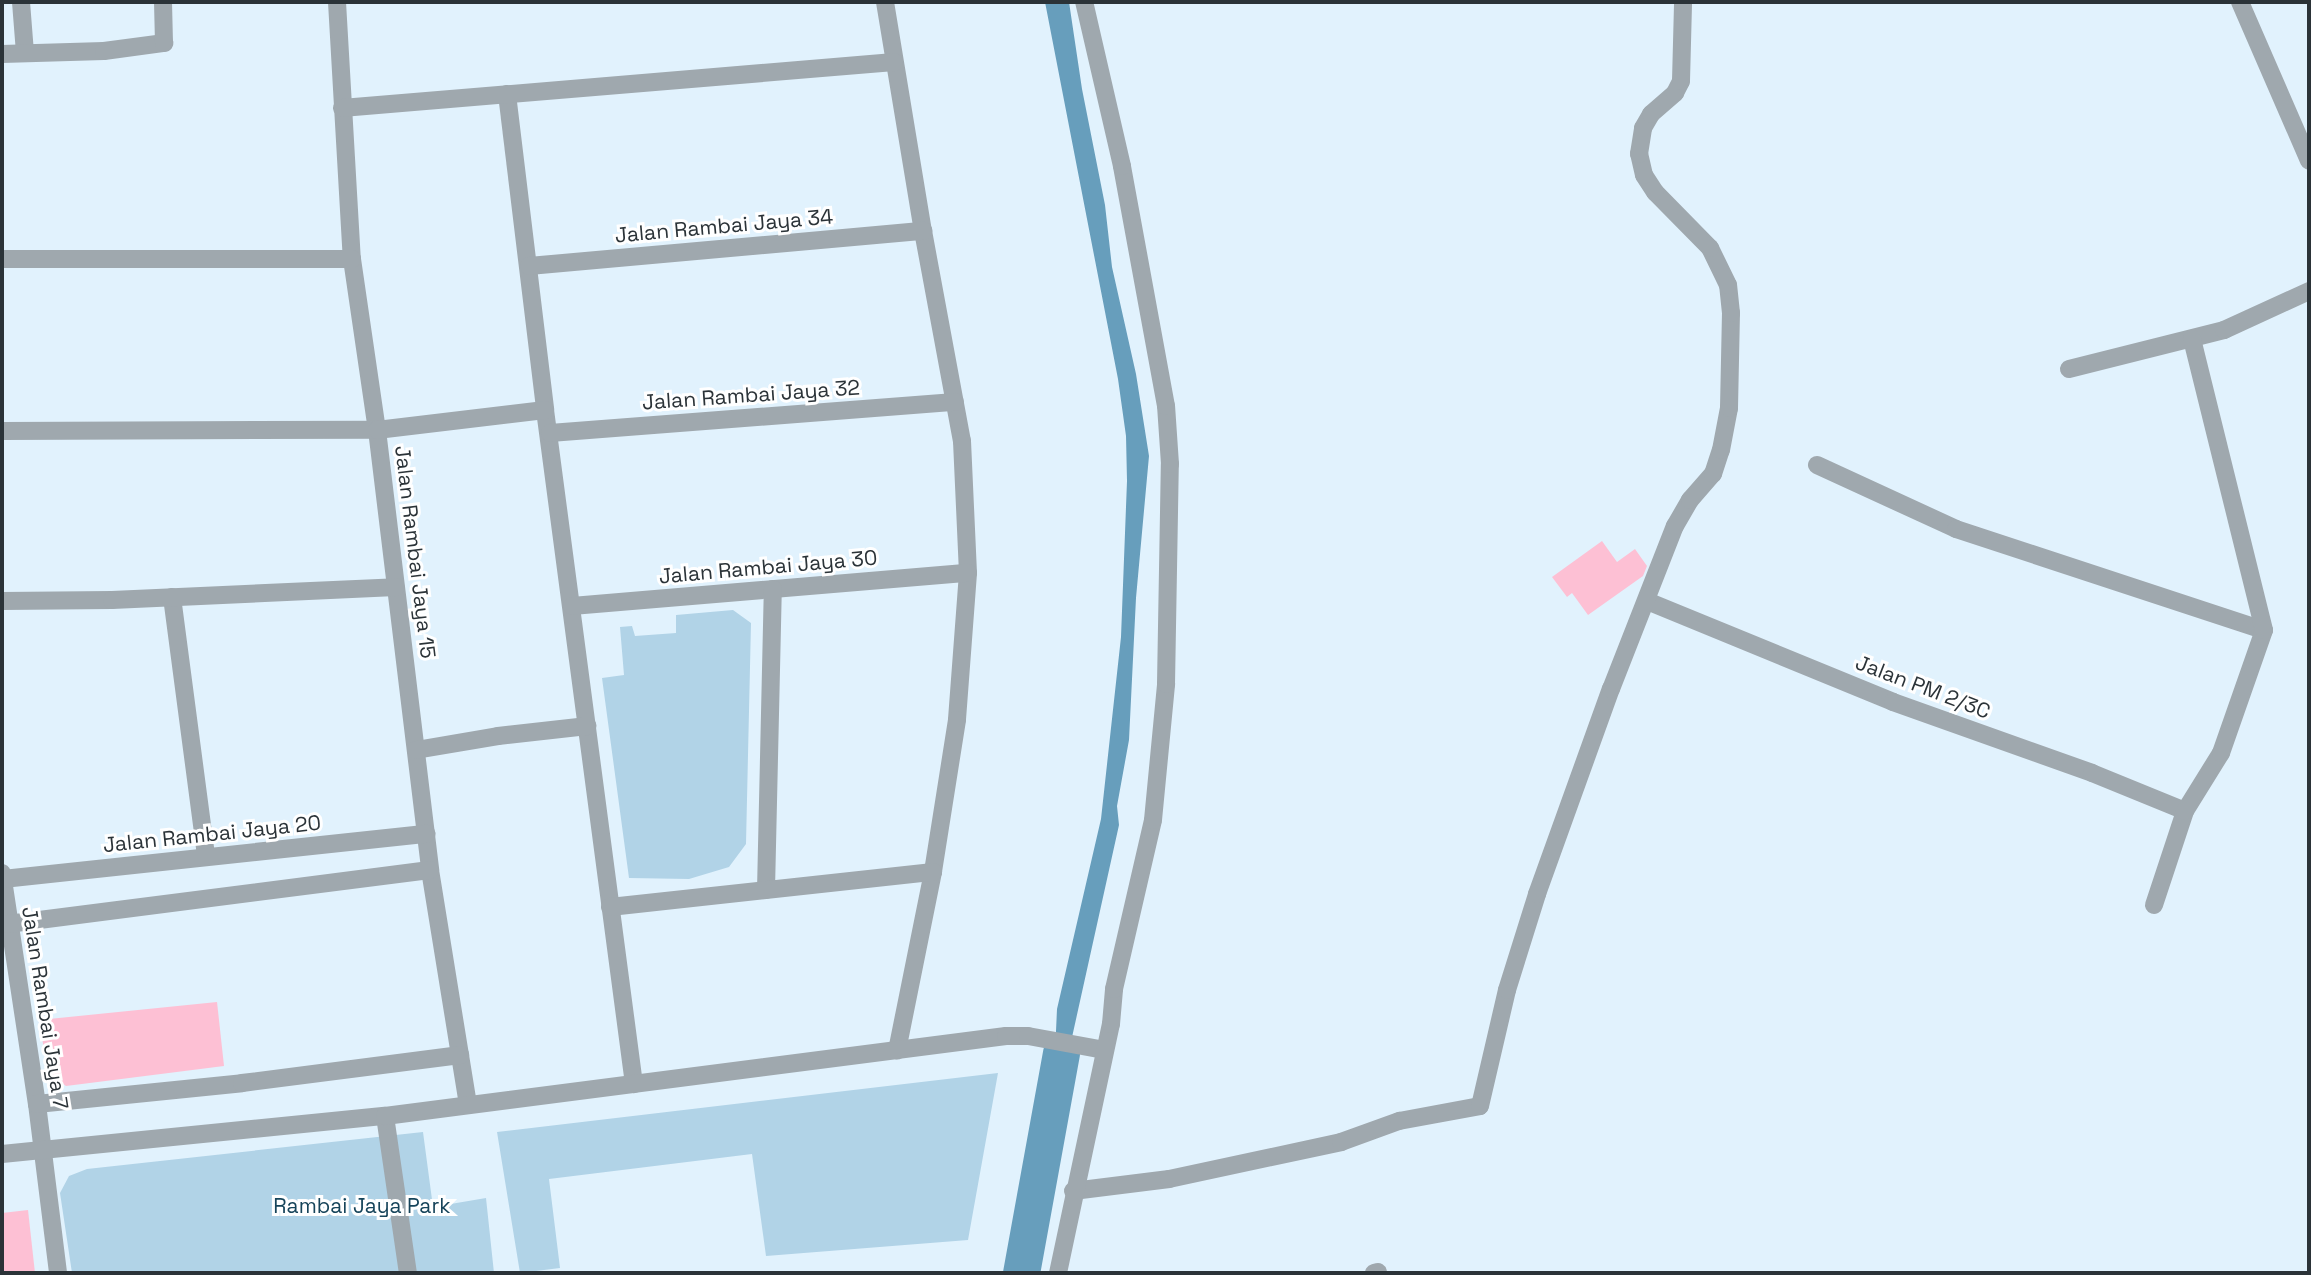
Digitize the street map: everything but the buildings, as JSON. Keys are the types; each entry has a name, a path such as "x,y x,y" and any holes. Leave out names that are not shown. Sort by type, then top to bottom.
{"street":[{"path":"21,2 25,53"},
{"path":"2,54 104,51 164,43 163,2"},
{"name":"Jalan Rambai Jaya 15","path":"337,2 352,259 377,430 430,870 468,1105"},
{"path":"885,2 955,402 965,475 968,573 957,720 933,872 897,1050"},
{"path":"1058,1273 1096,1049 1117,976 1153,820 1166,684 1170,464 1159,360 1122,166 1084,2"},
{"path":"1073,1191 1169,1179 1222,1168 1341,1142 1399,1121 1480,1106 1507,990 1537,894 1611,689 1675,526 1690,500 1713,474 1721,450 1729,408 1731,313 1721,266 1710,248 1655,191 1644,175 1639,154 1643,128 1651,114 1675,93 1681,81 1683,2"},
{"path":"2240,2 2309,161"},
{"path":"342,108 894,62"},
{"path":"507,94 545,410 634,1084"},
{"name":"Jalan Rambai Jaya 34","path":"529,266 923,231"},
{"path":"2,259 352,259"},
{"path":"2069,369 2224,330 2309,291"},
{"path":"2154,905 2185,811 2221,753 2264,630 2192,339"},
{"name":"Jalan Rambai Jaya 32","path":"550,433 955,402"},
{"path":"2,431 377,430 545,410"},
{"path":"1817,465 1956,529 2264,630"},
{"name":"Jalan Rambai Jaya 30","path":"572,606 968,573"},
{"path":"2,601 396,587"},
{"path":"766,890 773,589"},
{"path":"172,597 206,858"},
{"name":"Jalan PM 2/3C","path":"1647,601 1893,702 2092,773 2185,811"},
{"path":"416,750 498,736 587,726"},
{"name":"Jalan Rambai Jaya 20","path":"3,879 427,834"},
{"path":"8,924 430,870"},
{"path":"610,907 933,872"},
{"name":"Jalan Rambai Jaya 7","path":"2,873 37,1104 58,1273"},
{"path":"2,1154 385,1116 1006,1036 1028,1036 1096,1049"},
{"path":"37,1104 242,1083 460,1055"},
{"path":"385,1116 408,1273"}],"green space":[{"path":"733,610 751,623 746,844 729,867 689,879 629,878 602,678 624,675 620,627 632,626 635,636 676,633 676,615"},
{"path":"998,1073 968,1240 766,1256 752,1154 549,1179 560,1268 520,1273 497,1132"},
{"name":"Rambai Jaya Park","path":"423,1132 433,1207 486,1198 494,1273 72,1273 60,1193 69,1176 87,1169"}],"shaded area":[{"path":"1045,2 1069,2 1082,89 1105,205 1112,267 1136,374 1149,456 1136,598 1129,740 1117,806 1119,825 1063,1078 1054,1075 1057,1009 1101,819 1121,637 1127,481 1126,436 1118,379"}],"waterway":[{"path":"1021,1273 1061,1053"}]}
